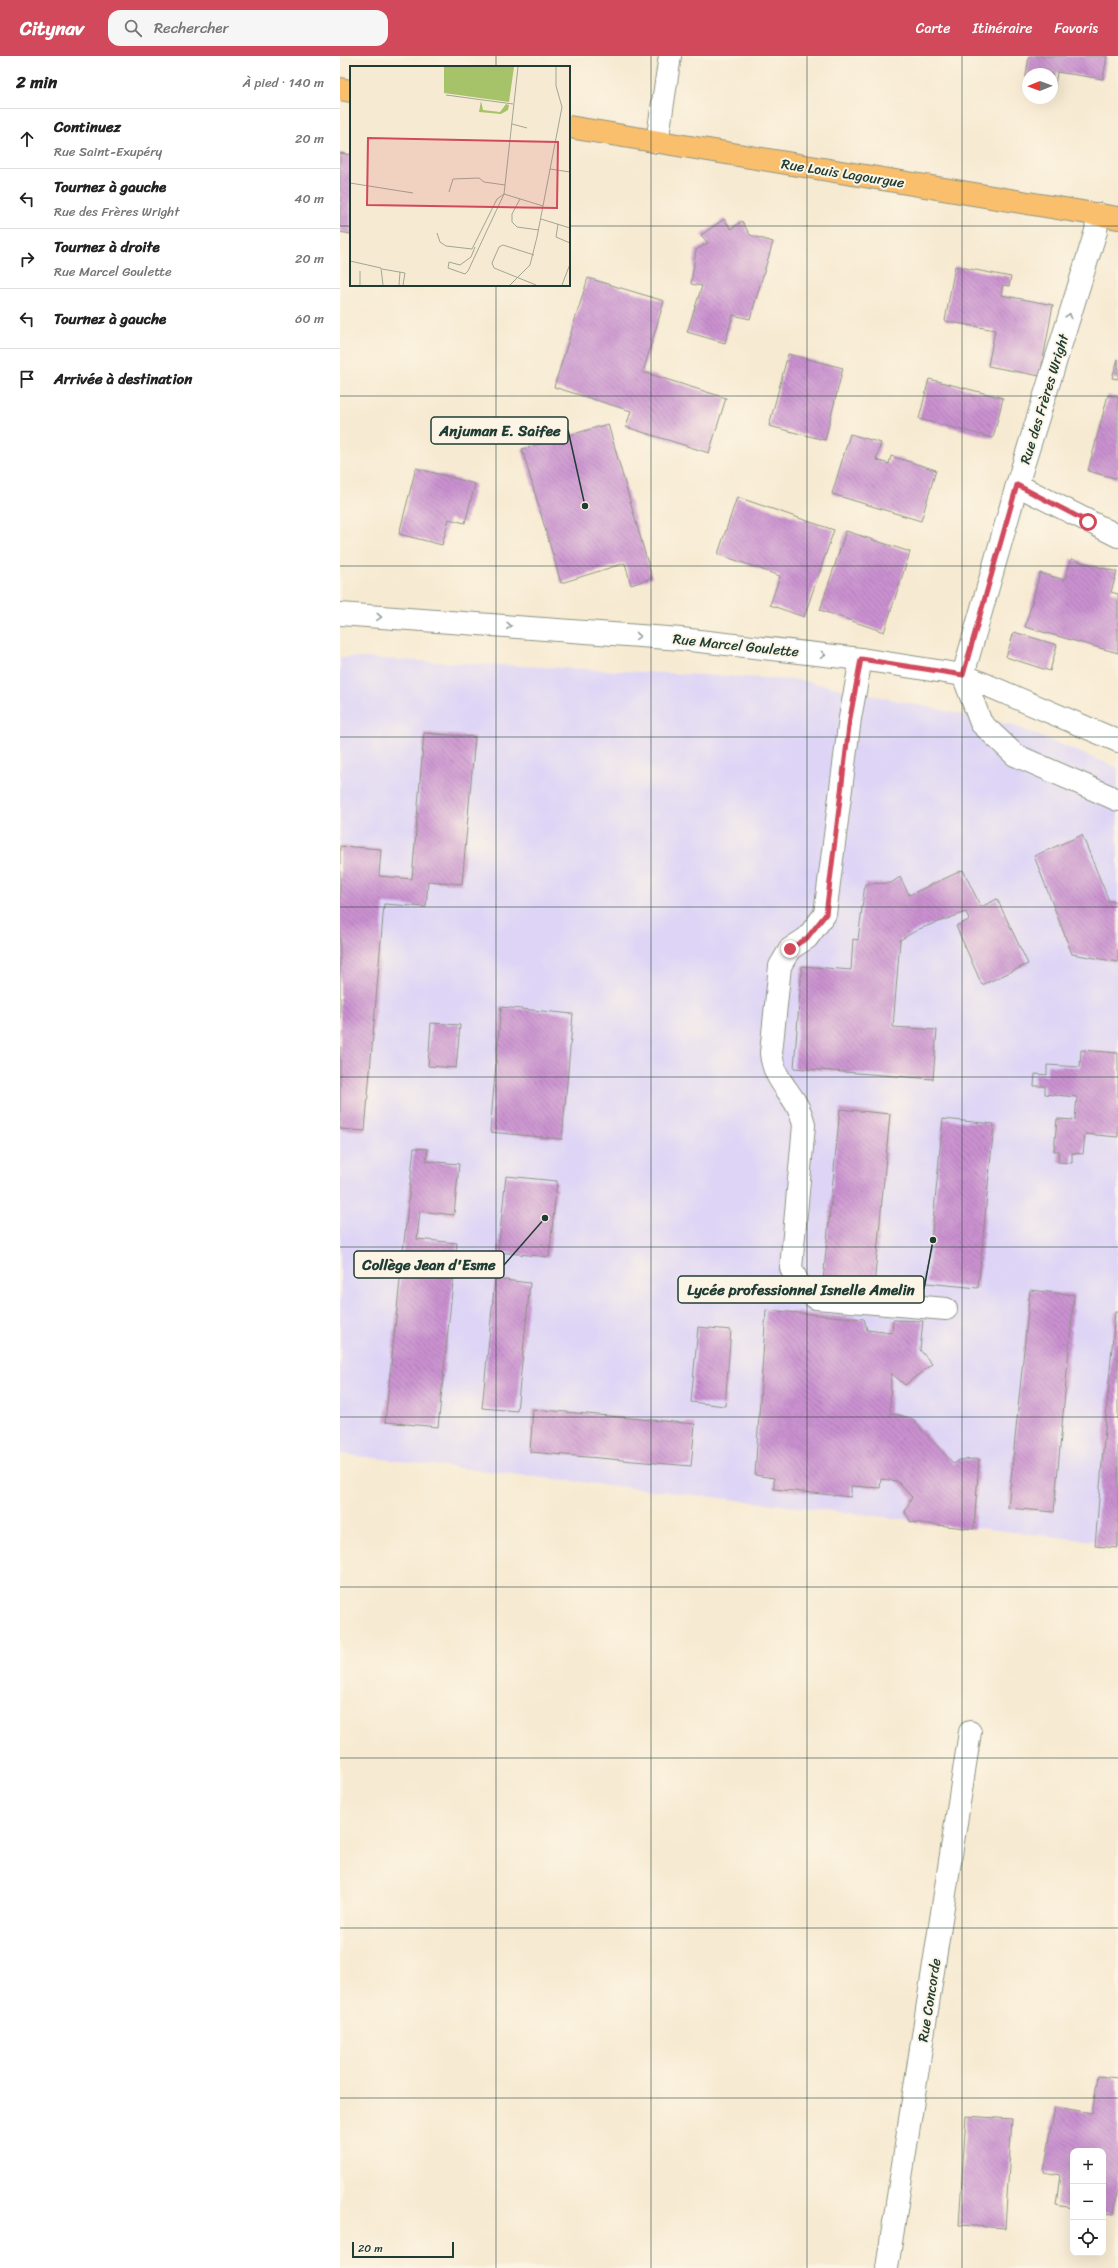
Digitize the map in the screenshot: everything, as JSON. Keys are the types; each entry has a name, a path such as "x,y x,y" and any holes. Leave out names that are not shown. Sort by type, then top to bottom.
{"main road":[{"path":"340,89 350,91"},
{"name":"Rue Louis Lagourgue","path":"570,127 1108,216"}],"street":[{"path":"657,142 670,56"},
{"name":"Rue des Frères Wright","path":"963,675 1017,485 1096,231 1108,216"},
{"path":"1017,485 1118,536"},
{"name":"Rue Marcel Goulette","path":"340,614 680,639 861,659 963,675 1118,741"},
{"path":"861,659 850,718 826,914 807,938 790,949 780,966 771,1053 773,1067 778,1079 794,1098 802,1112 804,1125 791,1268 800,1287 816,1298 946,1309"},
{"path":"963,675 981,723 1015,755 1118,800"},
{"name":"Rue Concorde","path":"887,2268 970,1732"}],"shaded area":[{"path":"340,657 800,680 1012,725 1118,768 1118,1544 340,1454"}],"building":[{"path":"1029,56 1107,56 1103,79 1058,72 1058,68 1027,68"},
{"path":"340,153 350,155 350,234 340,232"},
{"path":"724,219 731,229 742,221 750,235 773,242 750,319 733,315 725,343 687,332 702,286 691,284 696,250 708,243 701,235"},
{"path":"955,266 1011,277 1009,286 1003,285 1001,295 1053,305 1040,376 988,366 995,330 945,321"},
{"path":"588,278 664,301 643,372 726,398 709,453 626,427 631,411 554,387"},
{"path":"788,354 843,368 825,440 769,426"},
{"path":"1118,359 1118,379 1112,378"},
{"path":"929,379 1003,398 993,438 919,419"},
{"path":"1108,395 1118,398 1118,479 1088,471"},
{"path":"608,424 652,578 631,585 625,563 561,583 522,449"},
{"path":"850,434 881,443 876,460 889,464 891,456 936,470 921,521 832,494"},
{"path":"416,468 475,484 465,523 449,519 442,545 399,534"},
{"path":"737,497 834,530 804,617 770,605 780,576 718,554"},
{"path":"846,531 910,552 884,632 820,610"},
{"path":"1071,559 1117,572 1111,592 1118,594 1118,653 1025,627 1040,573 1065,580"},
{"path":"1014,632 1057,645 1050,671 1006,657"},
{"path":"424,733 475,737 462,884 428,881 426,907 384,904 365,1131 340,1129 340,846 381,849 379,876 412,879"},
{"path":"1082,835 1109,901 1118,902 1118,962 1072,954 1034,856"},
{"path":"963,870 981,907 997,899 1028,964 982,985 956,926 969,920 966,912 919,929 900,940 893,1027 937,1030 933,1079 794,1068 802,966 851,970 853,939 858,940 865,884 891,883 900,877 909,895"},
{"path":"501,1007 573,1014 562,1139 490,1132"},
{"path":"431,1023 460,1025 456,1068 428,1066"},
{"path":"1081,1050 1118,1053 1118,1137 1085,1134 1083,1154 1072,1153 1072,1163 1058,1162 1059,1151 1054,1151 1057,1119 1075,1120 1077,1097 1045,1094 1045,1086 1034,1086 1035,1074 1047,1075 1047,1065 1080,1067"},
{"path":"840,1109 890,1114 874,1286 823,1281"},
{"path":"943,1119 994,1124 978,1288 927,1283"},
{"path":"414,1148 428,1149 426,1161 459,1164 454,1215 420,1211 417,1239 457,1243 438,1427 385,1422"},
{"path":"506,1176 557,1181 549,1257 498,1252"},
{"path":"495,1279 530,1283 517,1411 482,1408"},
{"path":"1030,1290 1074,1295 1054,1512 1008,1508"},
{"path":"766,1310 864,1319 867,1330 892,1333 893,1320 923,1321 920,1350 932,1364 905,1385 891,1373 890,1413 911,1418 954,1464 959,1460 979,1459 974,1529 911,1522 905,1512 912,1497 897,1481 881,1479 880,1488 851,1486 851,1497 774,1489 774,1478 755,1475"},
{"path":"1115,1312 1118,1312 1118,1548 1095,1546"},
{"path":"698,1327 731,1330 725,1406 691,1402"},
{"path":"533,1409 695,1424 691,1466 530,1452"},
{"path":"1098,2076 1118,2078 1118,2186 1114,2214 1106,2213 1106,2148 1070,2148 1070,2207 1056,2205 1060,2175 1044,2172 1055,2107 1092,2113"},
{"path":"966,2116 1012,2119 1005,2228 959,2225"}],"place":[{"name":"Anjuman E. Saifee","path":"585,506"},
{"name":"Collège Jean d'Esme","path":"545,1218"},
{"name":"Lycée professionnel Isnelle Amelin","path":"933,1240"}],"route":[{"path":"790,949 807,938 826,914 850,718 861,659 963,675 1017,485 1088,522"}]}
